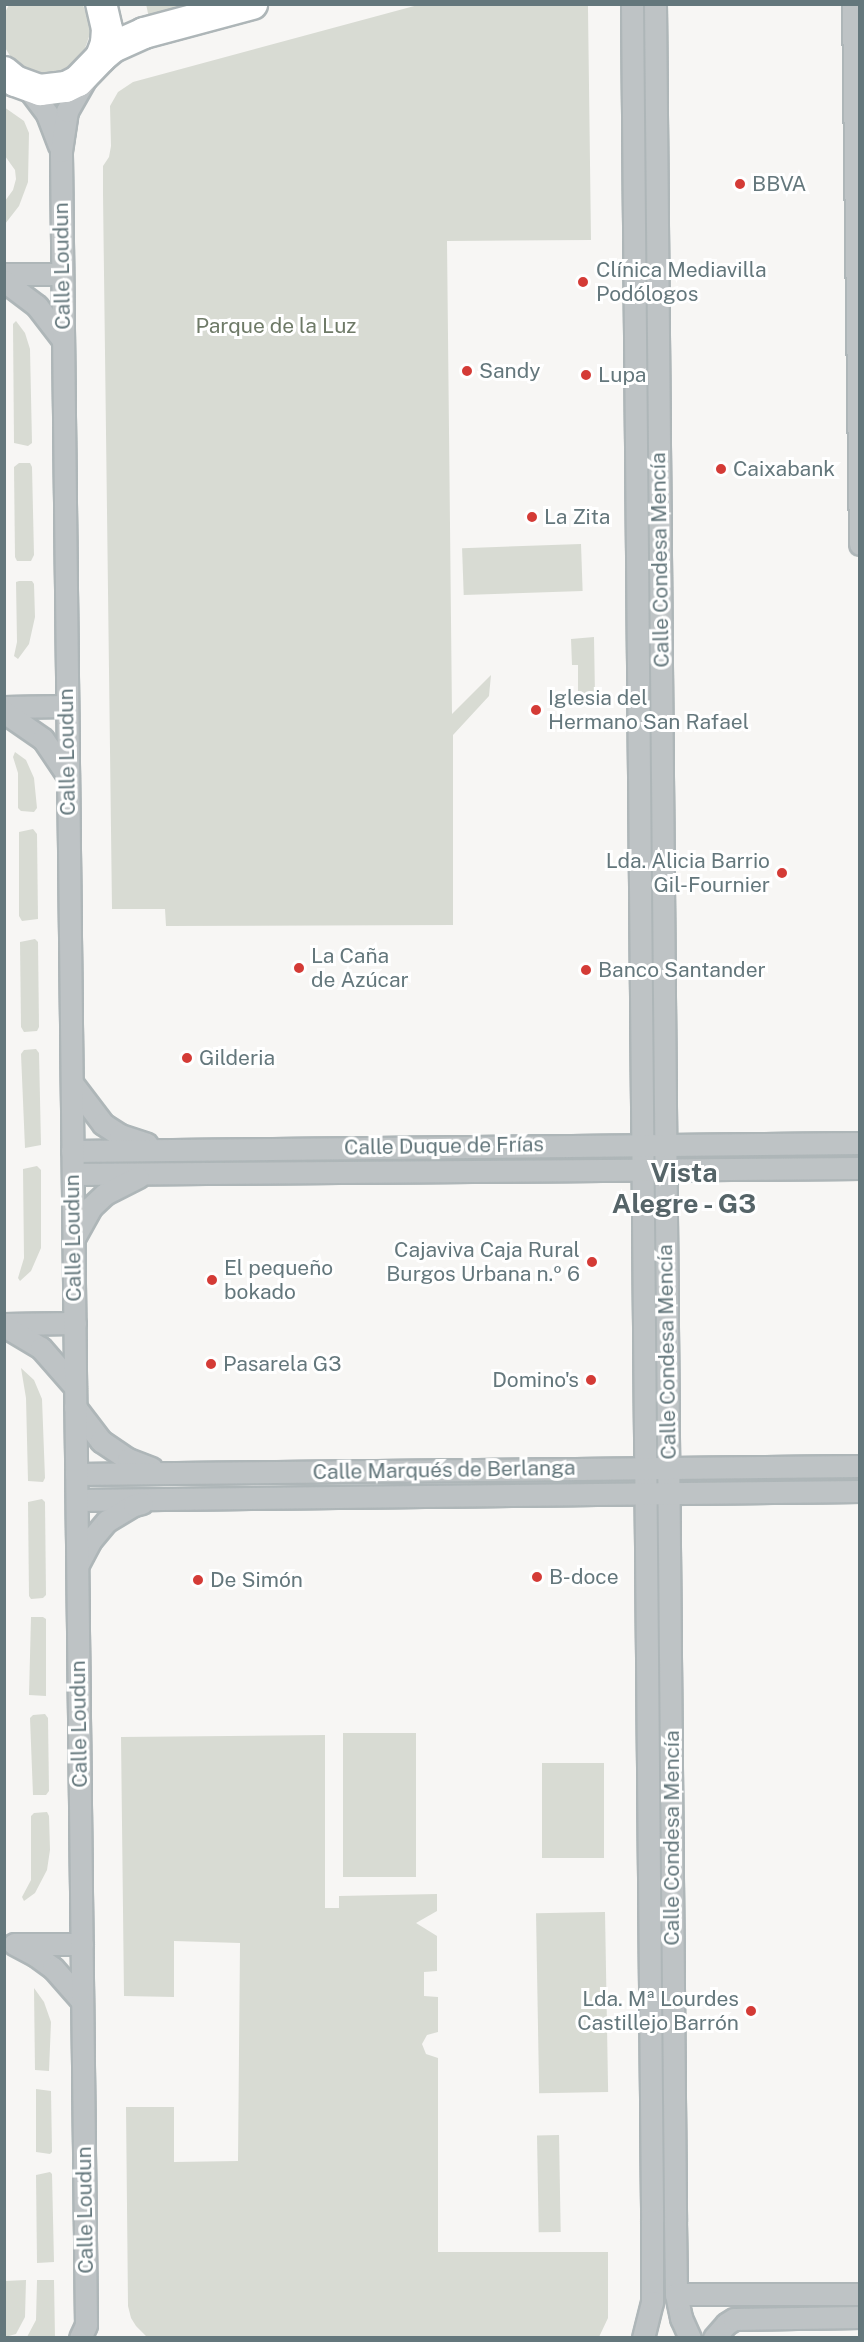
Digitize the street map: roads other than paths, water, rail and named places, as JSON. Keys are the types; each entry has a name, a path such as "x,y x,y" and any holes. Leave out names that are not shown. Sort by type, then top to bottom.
{"main road":[{"path":"95,65 107,29 101,4"},
{"path":"12,78 40,90 66,87 95,65 112,47 144,33 252,4"}],"street":[{"name":"Calle Condesa Mencía","path":"632,4 652,2302 643,2337"},
{"name":"Calle Condesa Mencía","path":"655,4 676,2294 681,2318 690,2337"},
{"path":"853,4 860,544"},
{"name":"Calle Loudun","path":"87,2333 61,151 66,111 95,65"},
{"name":"Calle Loudun","path":"12,78 47,114 61,151"},
{"path":"4,274 62,274"},
{"path":"4,281 37,306 63,340"},
{"path":"4,707 67,706"},
{"path":"4,712 43,739 68,776"},
{"name":"Calle Duque de Frías","path":"71,1083 103,1124 128,1138 168,1150"},
{"name":"Calle Duque de Frías","path":"665,1119 691,1136 720,1143"},
{"name":"Calle Duque de Frías","path":"72,1150 641,1143 860,1143"},
{"name":"Calle Duque de Frías","path":"73,1174 860,1167"},
{"name":"Calle Duque de Frías","path":"600,1170 642,1192"},
{"name":"Calle Duque de Frías","path":"73,1240 91,1207 105,1194 137,1178 165,1173"},
{"path":"4,1325 75,1323"},
{"name":"Calle Marqués de Berlanga","path":"4,1325 41,1348 75,1397 101,1441 115,1452 169,1473"},
{"name":"Calle Marqués de Berlanga","path":"668,1444 691,1459 720,1467"},
{"name":"Calle Marqués de Berlanga","path":"76,1474 860,1466"},
{"name":"Calle Marqués de Berlanga","path":"77,1500 860,1491"},
{"path":"611,1494 633,1506 645,1522"},
{"name":"Calle Marqués de Berlanga","path":"77,1564 90,1541 107,1521 134,1505 169,1499"},
{"path":"9,1944 82,1944"},
{"path":"9,1944 35,1955 53,1968 82,2001"},
{"path":"676,2294 860,2294"},
{"path":"714,2337 734,2319 860,2317"}],"place":[{"name":"BBVA","path":"740,184"},
{"name":"Clínica Mediavilla Podólogos","path":"583,282"},
{"name":"Sandy","path":"467,371"},
{"name":"Lupa","path":"586,375"},
{"name":"Caixabank","path":"721,469"},
{"name":"La Zita","path":"532,517"},
{"name":"Iglesia del Hermano San Rafael","path":"536,710"},
{"name":"Lda. Alicia Barrio Gil-Fournier","path":"782,873"},
{"name":"La Caña de Azúcar","path":"299,968"},
{"name":"Banco Santander","path":"586,970"},
{"name":"Gilderia","path":"187,1058"},
{"name":"Cajaviva Caja Rural Burgos Urbana n.º 6","path":"592,1262"},
{"name":"El pequeño bokado","path":"212,1280"},
{"name":"Pasarela G3","path":"211,1364"},
{"name":"Domino's","path":"591,1380"},
{"name":"B-doce","path":"537,1577"},
{"name":"De Simón","path":"198,1580"},
{"name":"Lda. Mª Lourdes Castillejo Barrón","path":"751,2011"}],"district":[{"name":"Vista Alegre - G3","path":"684,1188"}],"park label":[{"name":"Parque de la Luz","path":"276,326"}]}
